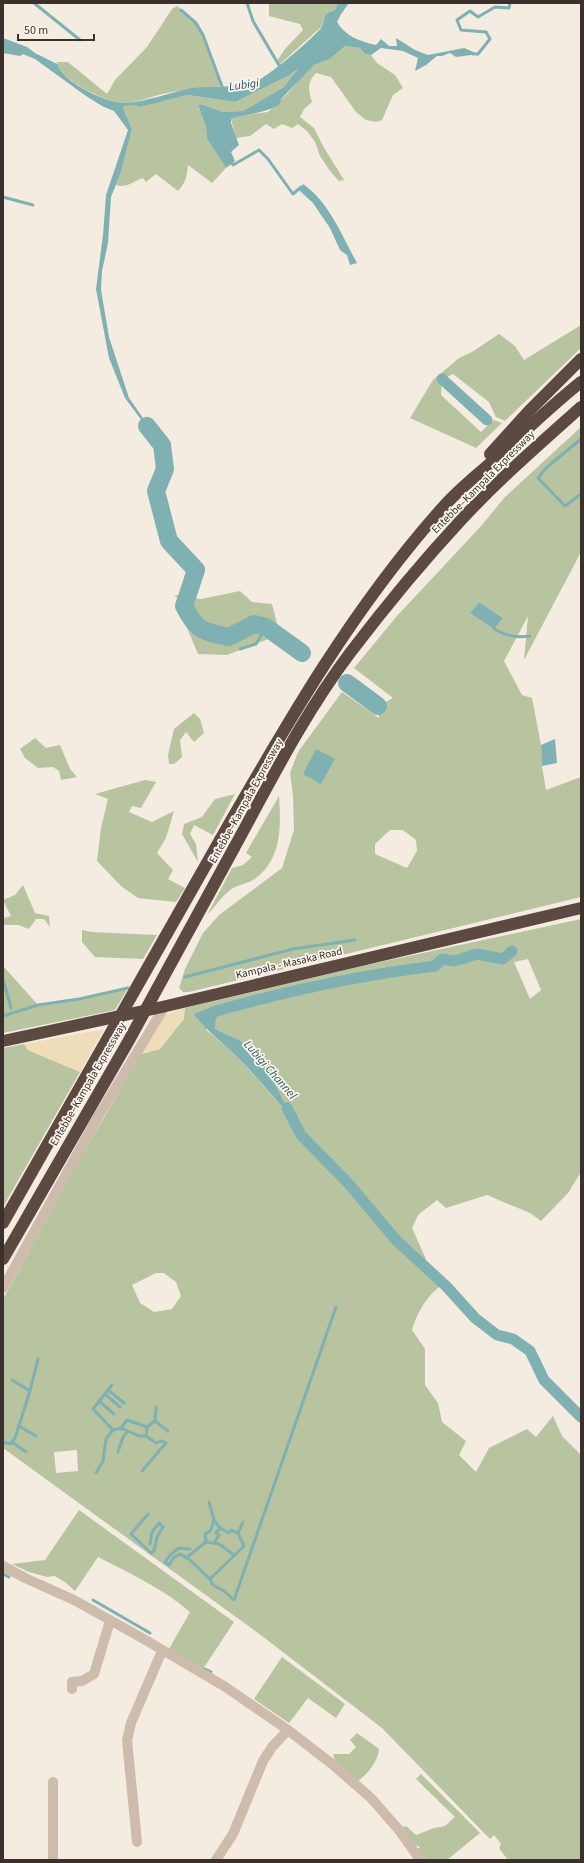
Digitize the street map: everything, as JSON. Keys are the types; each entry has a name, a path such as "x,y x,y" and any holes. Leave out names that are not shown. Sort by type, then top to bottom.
{"highway":[{"path":"445,504 529,411 581,359"},
{"name":"Entebbe–Kampala Expressway","path":"3,1224 291,716 354,620 404,553 445,504 581,382"},
{"name":"Entebbe–Kampala Expressway","path":"3,1259 128,1042 302,725 349,654 392,599 463,518 549,434 581,407"},
{"path":"569,418 581,410"},
{"name":"Kampala - Masaka Road","path":"3,1041 165,1006 581,908"}],"street":[{"path":"3,1288 99,1115 165,1006"},
{"path":"3,1566 25,1578 74,1600 110,1620 224,1686 288,1730 327,1760 371,1798 399,1830 420,1860"},
{"path":"72,1690 72,1682 82,1681 94,1674 110,1620"},
{"path":"137,1842 127,1740 131,1723 162,1651"},
{"path":"216,1860 233,1834 263,1761 272,1747 288,1730"},
{"path":"53,1782 53,1860"}],"green space":[{"path":"269,3 338,3 335,10 326,14 321,27 279,65 277,61 285,49 303,30 300,24 269,16"},
{"path":"177,6 196,23 203,35 223,86 162,94 140,101 126,103 109,100 79,86 58,67 59,65 56,62 68,62 107,94 115,80 147,47 172,9"},
{"path":"345,46 360,48 365,54 371,55 377,63 395,75 403,88 393,95 382,120 376,122 366,120 356,112 331,77 316,73 311,80 309,86 312,102 304,109 300,117 314,128 344,180 339,181 330,171 320,156 315,142 307,131 298,124 292,128 282,124 274,129 266,124 250,136 236,138 231,119 245,115 268,112 314,65 330,59"},
{"path":"300,68 284,87 243,111 223,112 201,104 198,105 206,127 207,139 226,168 212,183 188,165 186,179 178,191 156,174 146,182 143,178 123,186 116,185 121,172 132,129 122,109 124,106 164,101 188,95 235,102 288,76"},
{"path":"581,325 581,348 505,421 496,417 489,402 453,374 442,379 441,395 481,432 494,420 502,423 476,448 410,418 433,380 459,358 472,352 499,334 515,346 524,360"},
{"path":"581,427 581,552 524,660 528,616 504,661 522,695 532,698 541,745 542,766 546,790 581,777 581,897 189,992 183,992 179,988 185,969 203,933 219,915 282,868 294,830 293,796 290,773 298,752 342,692 379,718 378,706 393,698 354,668 397,616 482,525 504,498","holes":["479,602 503,618 470,613","390,830 403,830 416,840 417,851 407,868 375,854 375,844"]},
{"path":"240,591 252,602 272,604 279,631 268,639 227,655 198,654 185,623 178,599 174,595 201,599"},
{"path":"194,713 200,719 204,733 194,742 186,732 180,740 182,757 174,764 169,764 168,755 174,729"},
{"path":"35,738 46,748 60,745 70,769 77,777 61,780 59,771 53,767 38,768 25,758 20,749"},
{"path":"145,780 156,782 141,808 132,806 129,812 152,822 174,811 166,838 157,853 173,870 168,879 185,888 176,902 138,898 121,886 97,861 101,828 108,799 95,794"},
{"path":"235,794 213,835 194,825 190,834 196,844 198,862 182,834 184,824 202,817 215,799"},
{"path":"279,796 280,819 278,841 271,861 265,870 256,878 227,892 207,915 232,868 243,865 252,857 246,853"},
{"path":"23,885 35,913 49,916 50,927 44,919 36,919 29,929 18,925 3,925 4,918 11,916 3,900 15,895"},
{"path":"581,919 581,1172 568,1193 541,1221 530,1213 487,1195 446,1208 437,1200 418,1215 412,1228 426,1259 423,1265 444,1284 428,1298 417,1317 412,1330 425,1349 425,1385 438,1403 442,1422 466,1441 459,1455 476,1472 489,1448 527,1429 536,1437 553,1416 562,1436 581,1455 581,1860 508,1860 499,1848 501,1844 494,1835 490,1839 382,1728 258,1633 3,1448 3,1299 75,1167 141,1054 160,1049 183,1019 185,1008 362,966","holes":["528,959 541,990 530,999 514,962","215,1022 215,1029 241,1041 253,1058 269,1072 292,1119 241,1061 206,1030","156,1273 164,1273 176,1282 181,1296 172,1309 154,1312 140,1303 132,1285","77,1450 78,1471 56,1473 54,1452"]},
{"path":"82,930 92,932 157,935 143,959 95,957 82,942"},
{"path":"3,966 38,1005 79,999 128,988 115,1010 3,1033"},
{"path":"24,1044 28,1050 80,1072 3,1207 3,1048"},
{"path":"79,1510 234,1622 203,1669 169,1649 190,1612 169,1596 146,1582 98,1557 75,1591 55,1576 47,1577 29,1572 12,1564 45,1560"},
{"path":"282,1657 345,1704 336,1718 308,1698 289,1723 254,1699"},
{"path":"357,1733 379,1749 377,1758 372,1767 358,1781 336,1764 333,1754 349,1754 356,1747 350,1740"},
{"path":"421,1774 480,1833 447,1860 426,1860 418,1849 420,1847 412,1844 403,1827 406,1826 416,1835 434,1828 445,1826 455,1817 416,1779"}],"sand":[{"path":"185,1008 184,1019 160,1049 141,1054 164,1015"},
{"path":"104,1029 80,1072 28,1050 24,1044"}],"water":[{"name":"Lubigi","path":"338,3 349,3 337,22 344,31 354,38 376,45 381,39 389,46 397,46 396,38 415,50 428,55 464,48 478,54 456,57 450,53 437,56 426,65 415,71 418,58 403,51 381,48 371,55 365,54 360,48 345,46 330,59 314,65 281,99 280,104 262,112 231,119 239,145 231,152 235,161 226,168 207,139 206,127 198,105 201,104 223,112 243,111 284,87 298,69 288,76 235,102 188,95 139,107 136,105 124,106 123,109 132,129 121,172 111,197 108,243 102,271 101,290 109,337 129,398 162,445 125,398 109,358 96,289 103,235 106,195 128,130 114,111 102,106 86,96 35,59 23,54 20,56 3,53 3,38 27,47 35,53 59,65 58,67 63,74 89,92 108,100 126,103 150,99 192,88 233,86 255,82 290,57 308,41 321,28 326,14 335,10"},
{"path":"303,184 312,191 328,210 357,263 350,265 347,255 340,250 330,228 313,203 299,190"},
{"path":"479,602 503,618 494,629 470,613"},
{"path":"555,739 557,763 542,766 541,745"},
{"path":"316,749 335,759 321,784 303,774"},
{"path":"210,1008 218,1014 215,1022 215,1029 241,1041 253,1058 269,1072 293,1120 247,1067 205,1027 194,1014"}],"waterway":[{"path":"34,3 80,40"},
{"path":"247,3 253,21 280,67"},
{"path":"473,54 478,54 490,39 486,32 461,30 457,20 470,11 478,17 495,7 509,8 510,3"},
{"path":"181,10 196,23 203,35 223,89"},
{"path":"230,160 233,165 259,150 268,159 293,194 301,187 303,189"},
{"path":"3,197 33,205"},
{"path":"442,379 487,420"},
{"path":"147,426 162,445 165,469 156,491 169,541 196,570 184,606 193,621 202,629 229,637 254,624 266,627 302,653"},
{"path":"581,439 546,468 538,478 565,506 581,494"},
{"path":"240,649 256,644 266,627"},
{"path":"494,629 512,636 530,636"},
{"path":"347,683 378,706"},
{"path":"185,977 293,949 355,940"},
{"name":"Lubigi Channel","path":"210,1024 209,1020 213,1012 268,997 324,984 435,966 442,959 454,961 477,954 503,959 512,951"},
{"path":"3,979 11,1008"},
{"path":"3,1016 38,1005 79,999 128,988"},
{"name":"Lubigi Channel","path":"287,1108 301,1135 348,1183 396,1240 446,1286 475,1318 497,1335 513,1339 530,1351 544,1380 581,1417"},
{"path":"190,1549 179,1548 171,1554 165,1562 169,1565 174,1557 180,1554 190,1560 210,1579 213,1585 224,1591 234,1600 336,1307"},
{"path":"3,1442 10,1444 15,1438 30,1391 38,1359"},
{"path":"12,1380 30,1391"},
{"path":"112,1385 93,1409 113,1430"},
{"path":"108,1390 124,1403"},
{"path":"105,1394 120,1407"},
{"path":"99,1401 114,1414"},
{"path":"96,1473 103,1461 106,1439 113,1430 121,1428 127,1420 147,1427 155,1421 156,1407"},
{"path":"155,1421 168,1431"},
{"path":"19,1426 36,1436"},
{"path":"121,1428 139,1436 146,1436 147,1427"},
{"path":"118,1452 123,1437 128,1431"},
{"path":"142,1471 166,1443 162,1441 156,1443 146,1436"},
{"path":"12,1442 26,1452"},
{"path":"206,1542 205,1534 211,1530 214,1520 209,1502"},
{"path":"148,1514 131,1534 151,1553 154,1551 157,1537 163,1527 159,1523 152,1532 150,1544"},
{"path":"214,1520 220,1528 229,1533 231,1530 238,1533"},
{"path":"210,1579 244,1546 238,1533 243,1522"},
{"path":"214,1543 219,1535 216,1533 220,1528"},
{"path":"186,1558 206,1542 219,1544 234,1555"},
{"path":"3,1574 9,1577"},
{"path":"93,1600 150,1633"},
{"path":"204,1669 211,1672"}]}
